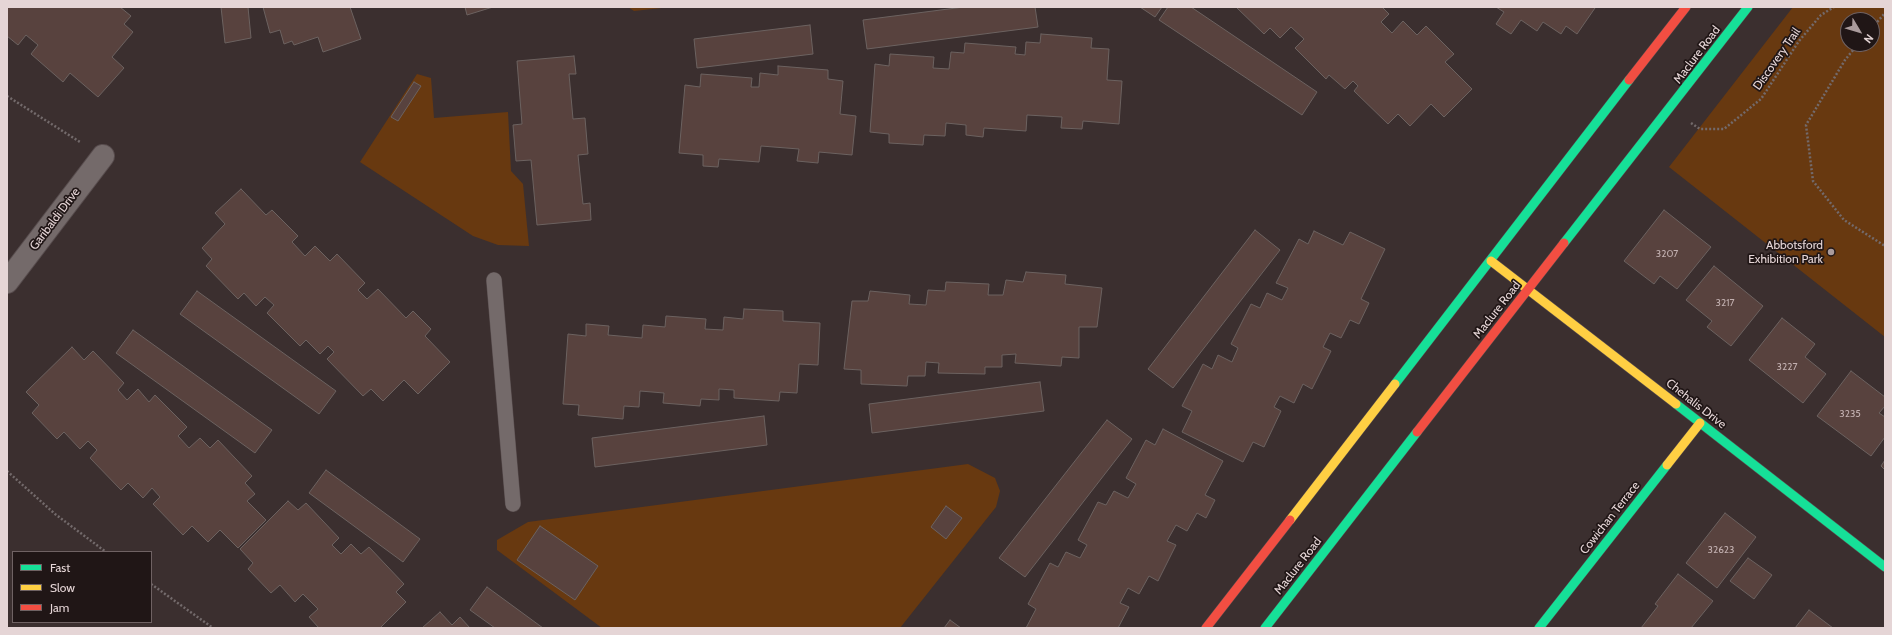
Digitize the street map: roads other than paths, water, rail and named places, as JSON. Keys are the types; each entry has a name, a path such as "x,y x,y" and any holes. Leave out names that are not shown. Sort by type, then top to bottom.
{"main road":[{"path":"1206,628 1686,7"},
{"name":"Maclure Road","path":"1266,628 1528,290 1670,110 1748,7"},
{"name":"Chehalis Drive","path":"1491,261 1885,567"},
{"name":"Cowichan Terrace","path":"1539,628 1700,423"}],"street":[{"name":"Garibaldi Drive","path":"7,282 102,156"}],"lane":[{"path":"494,280 513,504"}],"place":[{"name":"Abbotsford Exhibition Park","path":"1831,252"}]}
